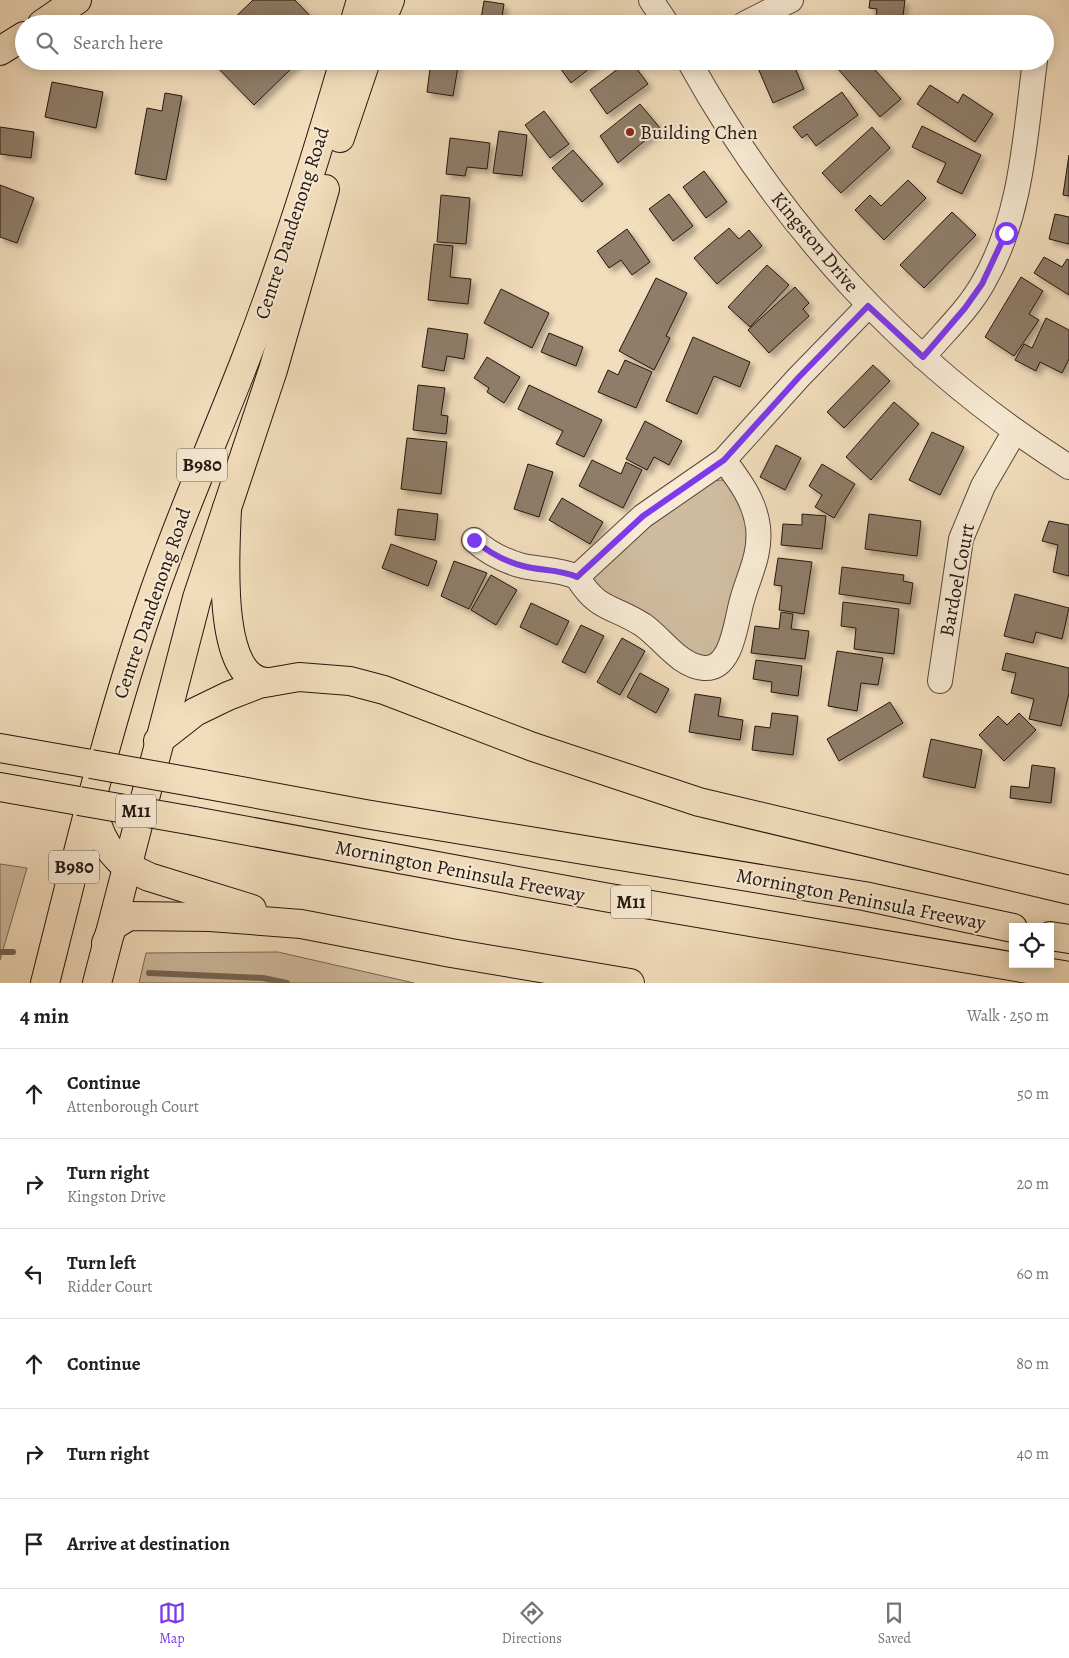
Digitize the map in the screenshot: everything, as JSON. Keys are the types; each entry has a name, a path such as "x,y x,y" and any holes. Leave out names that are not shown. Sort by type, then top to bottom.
{"main road":[{"path":"55,15 77,0"},
{"path":"356,15 360,0"},
{"path":"384,15 390,0"},
{"path":"0,51 15,42"},
{"name":"Centre Dandenong Road","path":"45,983 86,800 125,678 151,598 276,276 302,201 341,70"},
{"name":"Centre Dandenong Road","path":"97,983 158,741 197,598 273,370 343,129 363,70"},
{"path":"227,508 225,583 230,630 235,651 244,671 254,679 268,682"},
{"path":"630,983 451,953 301,924 149,877 126,866 117,859 105,843 86,800 196,712 228,696 268,682 299,678 350,681 391,693 533,747 699,802 1069,890"},
{"name":"Mornington Peninsula Freeway","path":"0,748 365,814 864,896 1009,927"},
{"name":"Mornington Peninsula Freeway","path":"0,787 86,800 604,897 1069,976"},
{"path":"106,943 116,922 132,916 210,917 301,924"},
{"path":"1054,937 1069,939"}],"street":[{"path":"651,0 661,15"},
{"path":"762,15 791,0"},
{"name":"Kingston Drive","path":"694,70 720,117 787,213 868,306 923,357 1015,431 1069,467"},
{"path":"923,357 965,308 982,284 1006,233 1015,199 1035,70"},
{"path":"577,577 643,516 724,460 868,306"},
{"name":"Bardoel Court","path":"940,681 961,539 983,486 1015,431"},
{"path":"474,540 486,550 505,560 524,566 566,572 577,577 587,594 597,603 640,624 685,661 694,666 705,668 718,665 729,651 743,595 753,571 758,549 758,527 754,508 741,482 724,460"}],"shaded area":[{"path":"722,480 728,482 753,529 726,644 704,660 607,601 593,581 595,571 645,522 711,481"},
{"path":"0,864 27,868 0,960"},
{"path":"278,952 414,983 139,983 146,953"}],"building":[{"path":"253,0 295,0 309,15 237,15"},
{"path":"870,0 905,0 903,15 876,15 877,9 869,8"},
{"path":"484,1 504,4 502,15 482,15"},
{"path":"220,70 290,70 254,105"},
{"path":"430,70 457,70 453,96 427,92"},
{"path":"562,70 588,70 571,83"},
{"path":"616,70 638,70 648,84 607,114 590,90"},
{"path":"759,70 796,70 804,89 773,103"},
{"path":"839,70 875,70 901,99 880,117"},
{"path":"52,82 103,92 96,128 45,117"},
{"path":"930,85 958,103 963,94 993,114 975,142 917,104"},
{"path":"842,92 858,115 816,146 807,134 802,138 793,127"},
{"path":"165,93 182,96 166,180 135,174 147,108 162,111"},
{"name":"Building Chen","path":"640,104 660,128 618,163 600,136"},
{"path":"544,111 569,144 550,158 525,125"},
{"path":"922,126 981,155 962,194 937,182 946,163 912,147"},
{"path":"0,127 34,132 31,158 0,154"},
{"path":"872,127 890,148 841,193 822,173"},
{"path":"499,131 527,135 522,176 493,173"},
{"path":"450,138 490,143 487,169 467,167 465,176 446,174"},
{"path":"573,150 603,184 582,202 552,168"},
{"path":"1069,155 1069,196 1063,195"},
{"path":"704,171 727,202 706,218 683,187"},
{"path":"908,180 926,198 884,240 855,210 870,195 881,206"},
{"path":"0,185 34,198 17,243 0,237"},
{"path":"669,194 693,226 673,241 649,209"},
{"path":"441,195 470,198 466,244 437,242"},
{"path":"952,212 976,235 924,288 900,265"},
{"path":"1055,214 1069,217 1069,244 1049,239"},
{"path":"729,228 739,239 749,230 762,246 717,284 694,258"},
{"path":"627,229 650,262 632,275 621,260 609,268 597,251"},
{"path":"434,244 453,246 450,277 471,279 468,304 428,300"},
{"path":"1044,257 1062,267 1067,259 1069,260 1069,295 1034,273"},
{"path":"767,265 789,285 750,327 728,307"},
{"path":"1021,277 1043,291 1029,314 1039,320 1014,356 985,337"},
{"path":"656,278 687,293 666,336 670,338 654,370 619,351"},
{"path":"795,287 809,303 803,309 809,316 769,353 748,330"},
{"path":"501,289 549,313 532,348 484,323"},
{"path":"1046,318 1069,330 1069,359 1062,373 1040,362 1036,371 1015,360 1024,344 1032,348"},
{"path":"428,328 468,334 464,359 447,356 444,371 422,367"},
{"path":"549,333 583,347 576,366 541,352"},
{"path":"693,337 750,362 740,387 714,376 697,414 666,401"},
{"path":"487,357 520,377 504,403 487,392 489,388 474,378"},
{"path":"625,360 652,372 636,408 598,392 608,370 618,375"},
{"path":"873,365 890,381 844,428 827,412"},
{"path":"418,385 445,388 441,415 448,416 446,434 413,430"},
{"path":"529,385 602,420 584,457 556,444 563,431 518,409"},
{"path":"894,402 919,424 871,480 846,457"},
{"path":"645,421 682,441 669,465 654,457 647,470 626,459"},
{"path":"932,432 964,447 940,495 909,480"},
{"path":"407,438 447,442 441,494 401,489"},
{"path":"776,445 801,458 785,490 760,477"},
{"path":"592,460 621,474 626,462 642,470 623,508 579,486"},
{"path":"528,464 553,472 539,517 514,509"},
{"path":"822,464 855,484 834,518 815,507 822,495 809,486"},
{"path":"562,498 603,522 590,544 549,520"},
{"path":"398,509 438,514 435,540 395,535"},
{"path":"802,514 826,516 822,549 781,545 783,524 802,525"},
{"path":"869,514 921,521 917,556 865,549"},
{"path":"1049,521 1069,525 1069,576 1053,572 1058,545 1042,541"},
{"path":"391,544 437,561 428,586 382,568"},
{"path":"778,558 812,562 804,614 779,610 782,586 774,585"},
{"path":"454,561 487,573 469,609 441,596"},
{"path":"842,567 904,575 903,581 913,583 910,604 839,594"},
{"path":"491,575 517,590 496,625 471,610"},
{"path":"1015,594 1069,608 1062,639 1036,632 1033,643 1004,636"},
{"path":"843,602 899,609 894,654 854,649 856,628 841,626"},
{"path":"531,603 569,621 557,645 520,627"},
{"path":"781,612 793,614 791,629 809,631 805,659 751,653 755,626 779,629"},
{"path":"581,625 604,636 585,673 562,662"},
{"path":"622,638 645,651 620,695 597,682"},
{"path":"837,651 883,658 878,685 861,683 857,711 828,706"},
{"path":"1006,653 1069,668 1069,693 1061,726 1029,719 1034,699 1011,693 1016,673 1002,670"},
{"path":"756,660 802,666 798,696 771,692 772,682 753,679"},
{"path":"640,673 669,689 656,713 627,697"},
{"path":"695,694 721,698 718,716 743,720 740,740 689,732"},
{"path":"890,702 903,723 839,761 827,739"},
{"path":"772,713 798,716 793,755 752,750 755,726 770,728"},
{"path":"1019,713 1036,730 1004,761 979,735 998,716 1007,725"},
{"path":"931,739 982,750 975,788 923,777"},
{"path":"1032,765 1055,768 1051,803 1010,798 1011,786 1029,788"}],"waterway":[{"path":"0,952 13,952"},
{"path":"149,973 263,978 287,983"}],"place":[{"name":"Building Chen","path":"630,132"}],"route":[{"path":"474,540 486,550 505,560 524,566 566,572 577,577 643,516 724,460 799,377 868,306 923,357 965,308 982,284 995,261 1006,233"}]}
